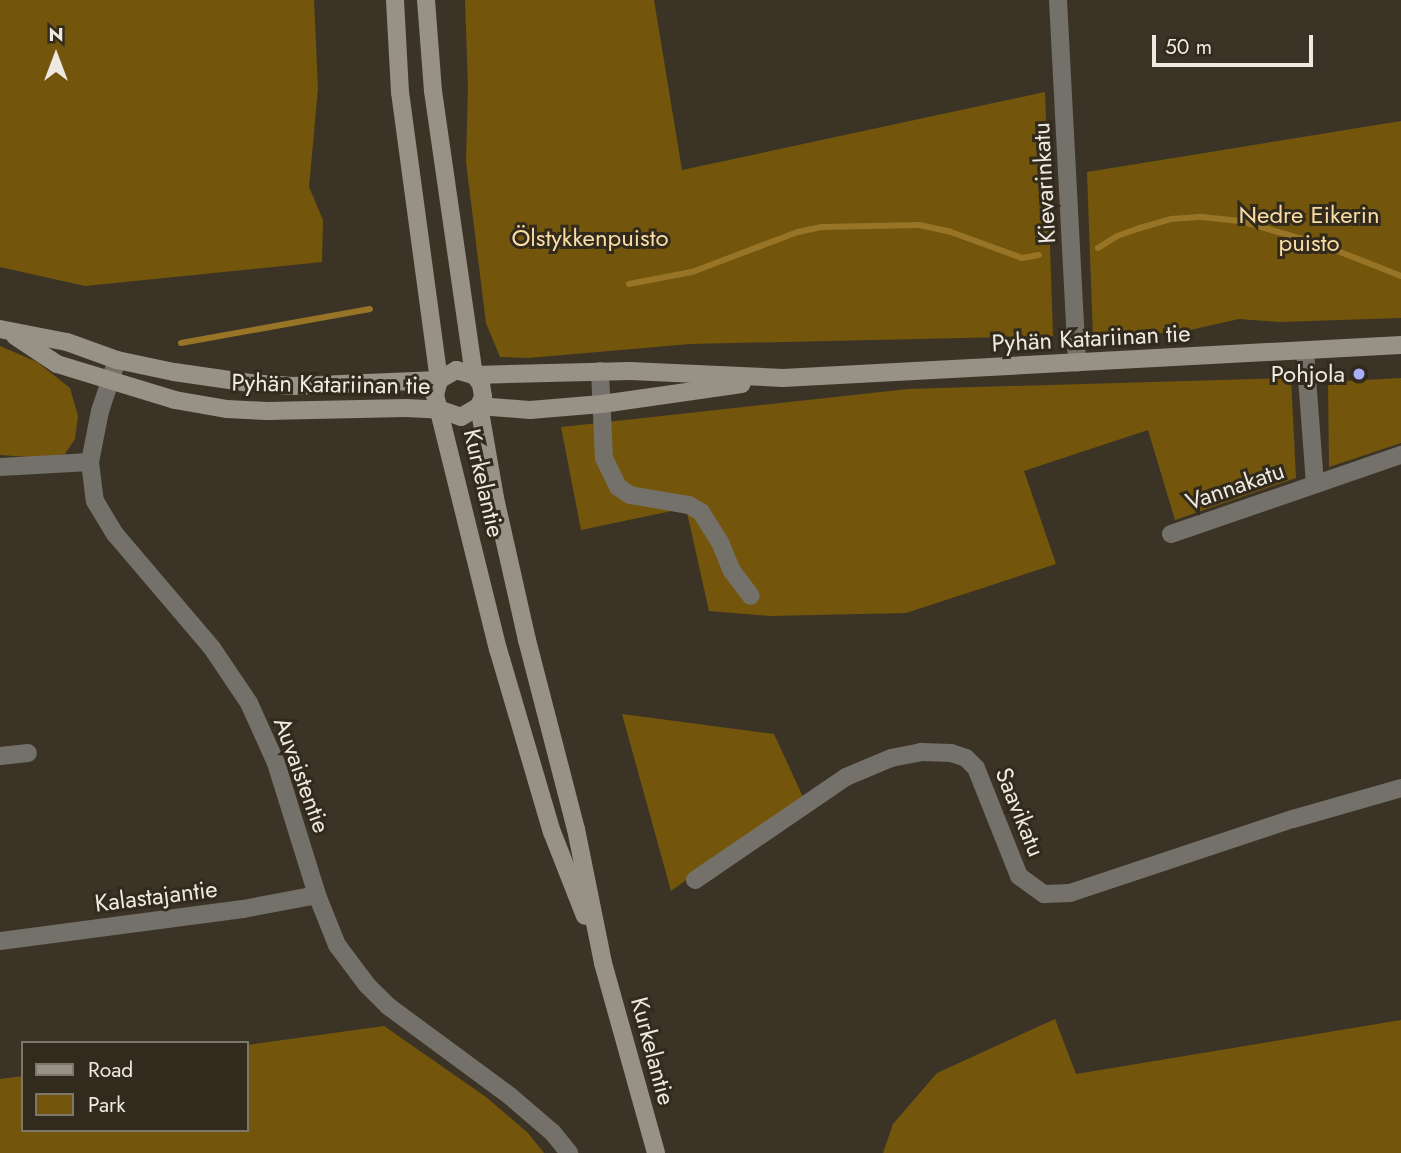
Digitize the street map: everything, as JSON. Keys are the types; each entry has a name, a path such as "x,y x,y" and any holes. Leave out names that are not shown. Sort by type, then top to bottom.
{"street":[{"name":"Kurkelantie","path":"396,0 400,92 439,380 435,395 441,410 498,649 552,832 603,963"},
{"name":"Kurkelantie","path":"426,0 433,91 474,375 481,384 483,397 479,406 495,498 524,627 576,829 603,963 656,1153"},
{"name":"Kievarinkatu","path":"1058,0 1077,363"},
{"name":"Pyhän Katariinan tie","path":"6,331 57,364 175,400 227,409 441,410 461,417 470,415 479,406 530,410 602,404 783,378"},
{"name":"Pyhän Katariinan tie","path":"6,331 66,342 117,360 250,383 293,386 439,380 456,370 474,375 600,371 783,378 1401,345"},
{"name":"Vannakatu","path":"1305,351 1315,484"},
{"name":"Auvaistentie","path":"117,360 100,411 90,462 91,483 102,518 212,648 248,704 276,763 317,895 337,945 367,985 408,1022 517,1102 553,1133 569,1153"},
{"path":"600,371 604,458 618,487 630,495 689,505 701,512 720,542 732,571 751,596"},
{"name":"Vannakatu","path":"1171,534 1401,455"},
{"path":"0,467 90,462"},
{"name":"Saavikatu","path":"695,880 846,777 891,758 921,752 951,753 966,758 976,768 1019,876 1044,894 1070,893 1293,819 1401,788"},
{"path":"0,756 27,753"},
{"name":"Kalastajantie","path":"0,942 243,909 317,895"}],"green space":[{"path":"0,0 314,0 318,89 309,187 323,220 322,262 85,286 0,267"},
{"name":"Ölstykkenpuisto","path":"465,0 654,0 682,170 1045,92 1053,336 690,344 528,358 500,357 486,323 466,162 468,87"},
{"name":"Nedre Eikerin puisto","path":"1401,121 1401,318 1279,322 1239,319 1181,332 1093,337 1087,172"},
{"path":"0,346 37,362 70,388 78,416 75,439 65,454 43,458 0,455"},
{"path":"1291,378 1296,478 1175,520 1148,430 1024,471 1056,564 906,613 771,616 709,611 686,508 581,530 561,427 908,389"},
{"path":"1401,378 1401,443 1329,467 1328,382"},
{"path":"622,714 774,734 803,797 671,891"},
{"path":"1055,1019 1076,1074 1401,1020 1401,1153 883,1153 893,1124 937,1073"},
{"path":"384,1026 486,1097 528,1133 544,1153 0,1153 0,1079 21,1076 21,1132 248,1132 248,1045"}],"waterway":[{"path":"1098,248 1117,236 1140,228 1171,219 1202,217 1240,221 1320,244 1401,276"},
{"path":"629,284 692,272 798,232 822,227 919,225 948,231 1022,258 1039,255"},
{"path":"181,343 370,309"}],"place":[{"name":"Pohjola","path":"1359,374"}]}
